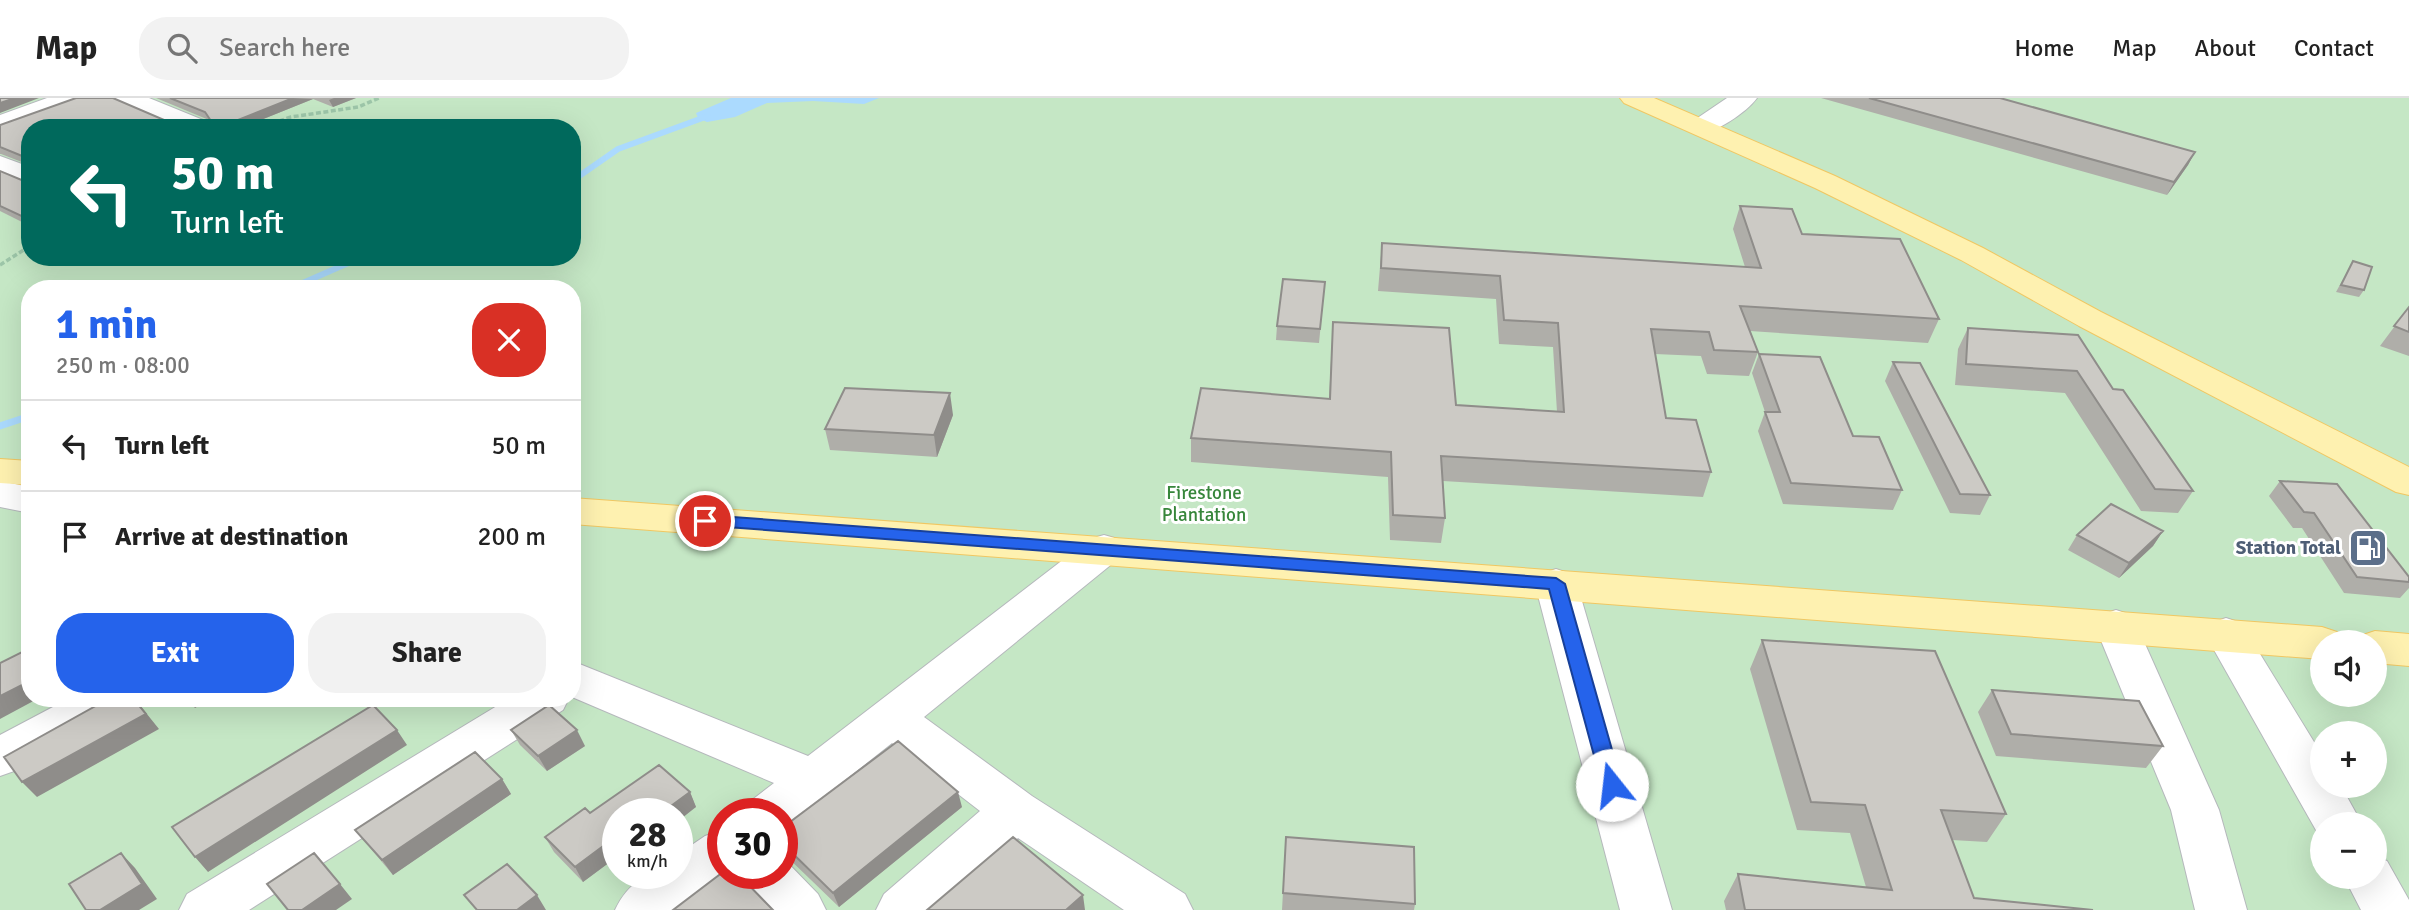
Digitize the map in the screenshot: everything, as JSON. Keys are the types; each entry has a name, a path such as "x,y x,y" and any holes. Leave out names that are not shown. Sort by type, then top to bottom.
{"main road":[{"path":"1633,98 1825,182 1972,254 2102,326 2409,484"},
{"path":"0,471 21,472"},
{"path":"581,513 2310,642"},
{"path":"2387,648 2409,650"}],"street":[{"path":"127,98 177,119"},
{"path":"1702,127 1744,98"},
{"path":"0,124 49,101"},
{"path":"0,164 21,174"},
{"path":"0,494 21,498"},
{"path":"788,798 1104,550"},
{"path":"1556,584 1646,910"},
{"path":"2116,626 2195,810 2221,910"},
{"path":"2226,635 2331,812"},
{"path":"581,691 812,778"},
{"path":"0,757 93,707"},
{"path":"205,910 536,707"},
{"path":"892,718 1140,904"},
{"path":"902,910 1016,810"},
{"path":"641,910 707,863"},
{"path":"780,889 800,910"},
{"path":"2376,889 2388,910"}],"path":[{"path":"285,119 358,107 379,98"},
{"path":"0,265 21,252"}],"green space":[{"name":"Firestone Plantation","path":"0,98 2409,98 2409,910 0,910"}],"water":[{"path":"731,98 879,98 864,104 813,101 767,103 735,117 707,122 698,118 696,113"}],"building":[{"path":"0,98 15,98 0,103"},
{"path":"76,98 113,98 162,119 21,119 21,156 0,147 0,125"},
{"path":"170,98 293,98 240,119 210,119 205,112"},
{"path":"1869,98 2000,98 2195,152 2174,182"},
{"path":"0,171 21,180 21,216 0,206"},
{"path":"1740,206 1792,209 1802,234 1900,239 1939,319 1740,306 1758,352 1714,350 1709,332 1651,329 1666,418 1696,420 1711,472 1441,456 1445,518 1393,515 1391,452 1191,438 1201,388 1330,399 1333,322 1449,328 1456,405 1564,412 1558,323 1504,320 1500,276 1381,268 1382,243 1761,268"},
{"path":"2353,261 2372,267 2364,290 2341,285"},
{"path":"1283,279 1325,282 1320,329 1277,326"},
{"path":"2409,307 2409,332 2394,326"},
{"path":"1968,328 2078,335 2113,389 2123,390 2193,491 2155,489 2077,371 1966,364"},
{"path":"1759,354 1820,357 1853,436 1879,437 1902,490 1791,483 1765,412 1780,412"},
{"path":"1893,362 1920,363 1990,495 1960,494"},
{"path":"845,388 950,393 934,435 825,429"},
{"path":"2280,481 2337,484 2409,577 2409,582 2357,577 2314,513 2304,512"},
{"path":"2111,504 2163,531 2129,563 2077,535"},
{"path":"1762,640 1935,651 2006,814 1941,810 1974,898 2093,910 1745,910 1738,874 1892,890 1865,805 1811,802"},
{"path":"21,652 21,686 0,696 0,663"},
{"path":"1992,690 2139,701 2163,746 2011,734"},
{"path":"94,707 140,707 146,714 22,782 4,757"},
{"path":"370,707 375,707 397,730 195,857 172,827"},
{"path":"546,707 551,707 577,730 538,756 511,730"},
{"path":"898,741 958,792 833,893 798,859 798,816"},
{"path":"475,752 502,779 382,860 355,830"},
{"path":"659,765 690,792 682,798 612,798"},
{"path":"602,805 602,847 575,867 545,837 585,808 590,813"},
{"path":"1013,837 1083,895 1066,910 927,910"},
{"path":"1286,837 1414,847 1415,904 1283,893"},
{"path":"121,853 142,884 100,910 86,910 69,884"},
{"path":"314,853 340,884 302,910 288,910 267,884"},
{"path":"507,864 537,895 517,910 477,910 464,895"},
{"path":"707,884 707,889 753,889 773,910 673,910"}],"waterway":[{"path":"581,175 618,149 708,116"},
{"path":"310,280 341,266"},
{"path":"0,426 21,419"}],"place":[{"name":"Station Total","path":"2368,548"}],"route":[{"path":"705,521 1556,584 1612,785"}]}
